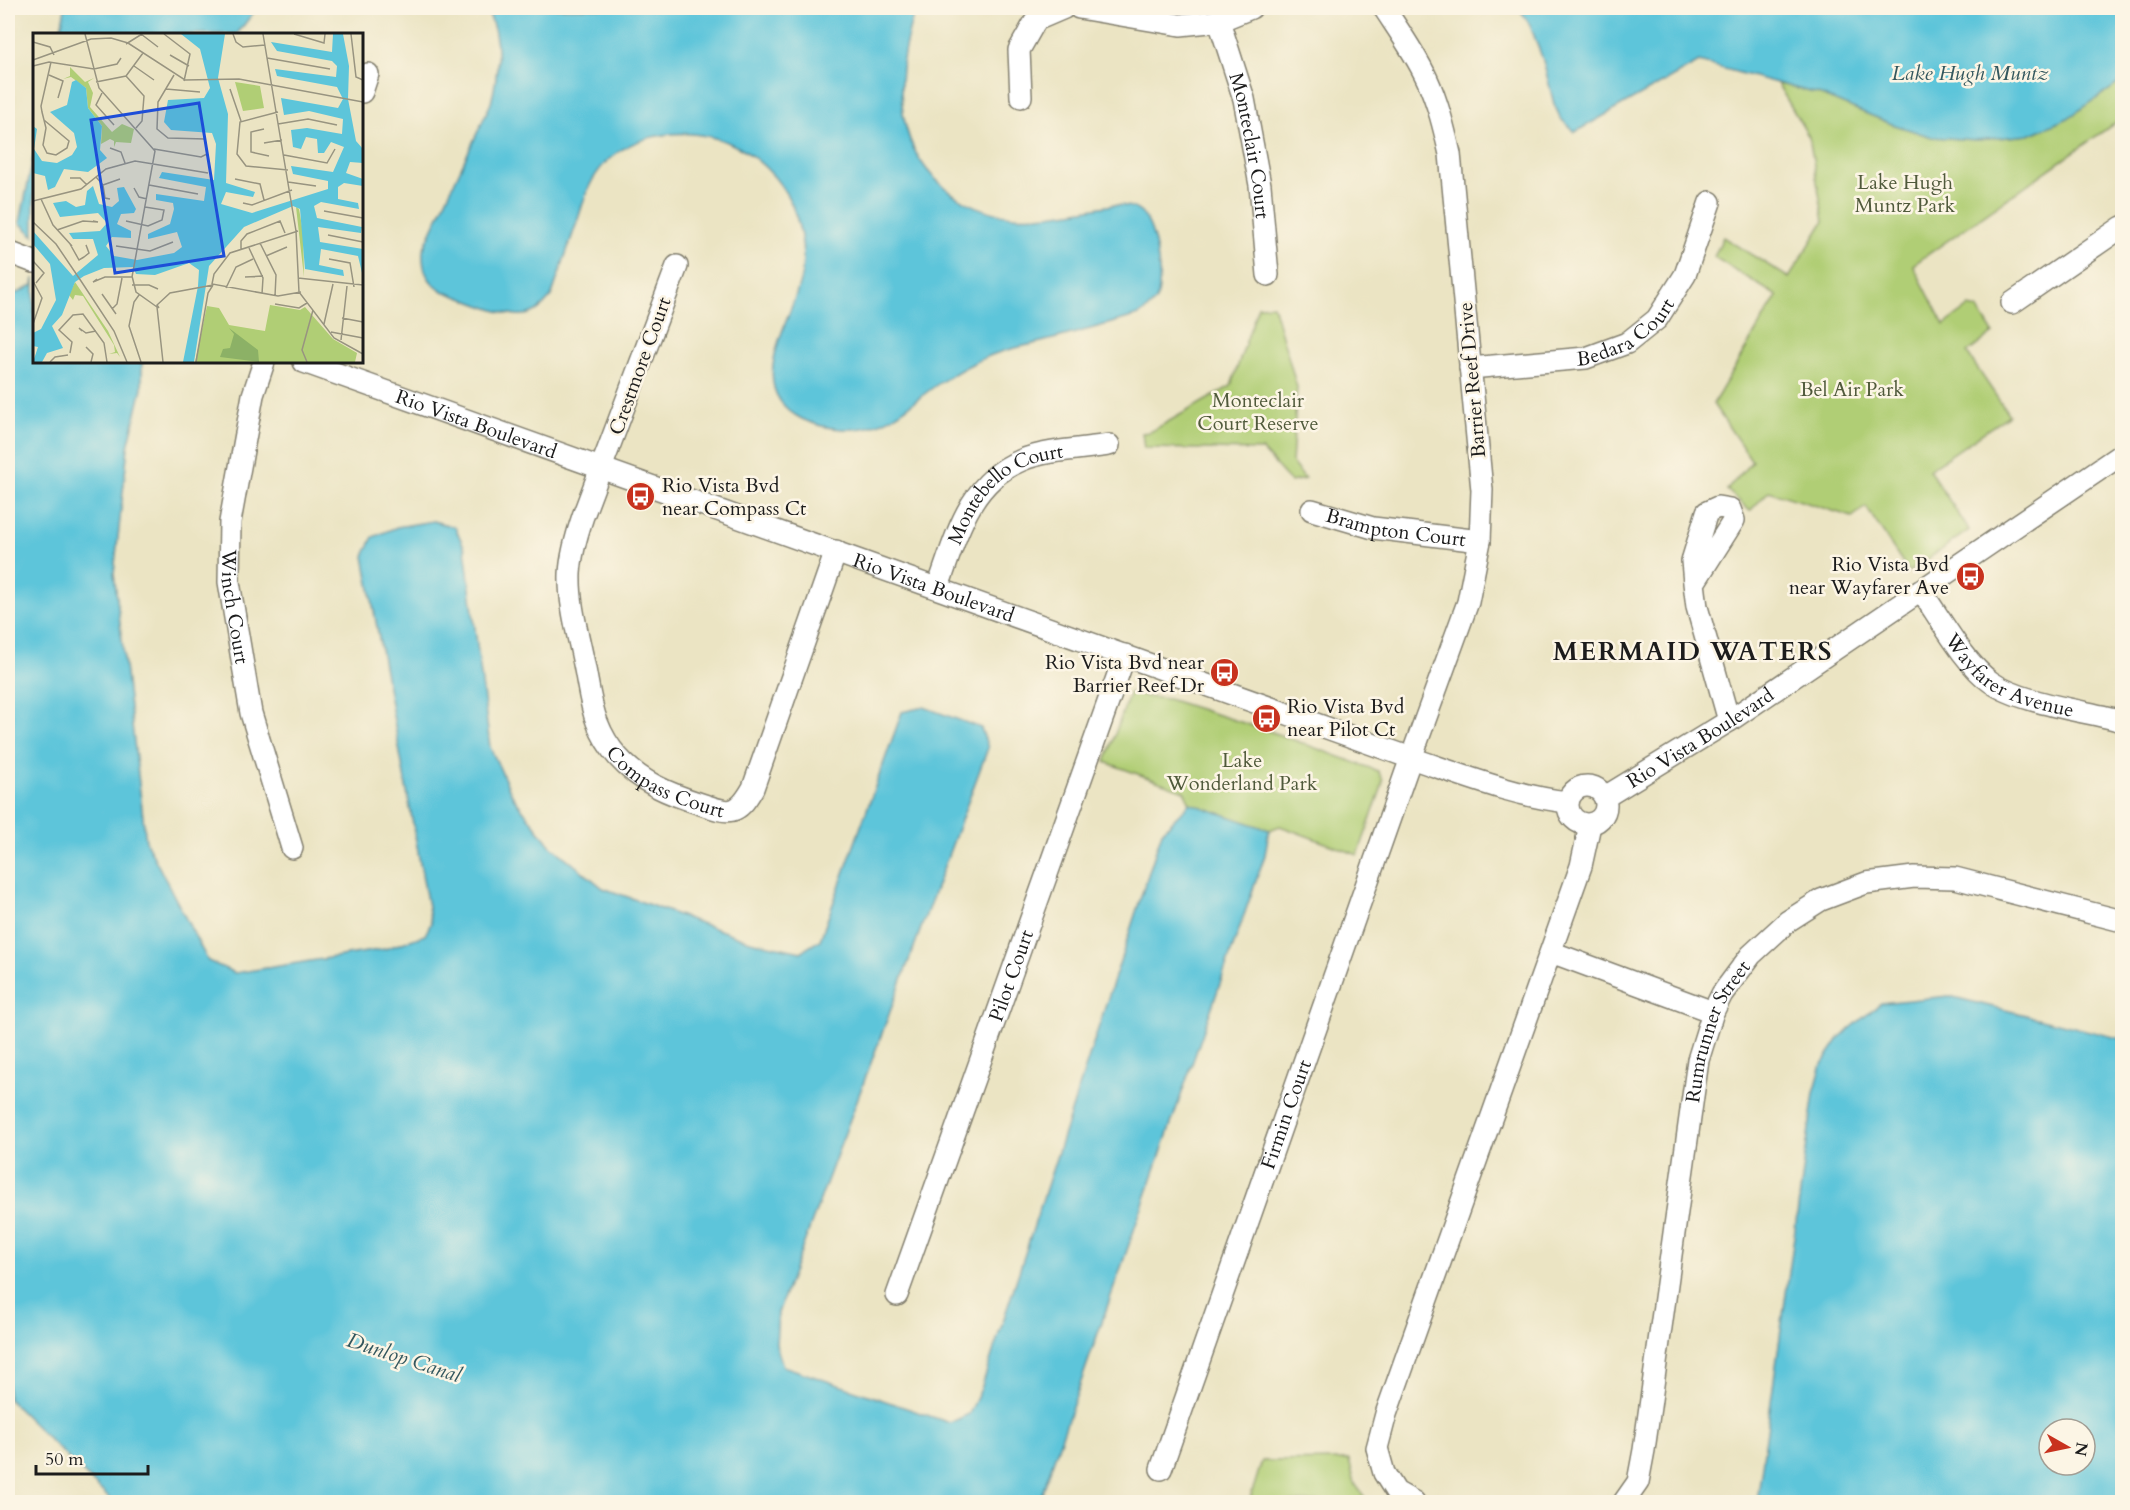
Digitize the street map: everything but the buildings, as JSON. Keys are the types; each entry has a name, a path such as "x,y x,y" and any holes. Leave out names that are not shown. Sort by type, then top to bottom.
{"street":[{"path":"1021,97 1019,50 1036,20 1064,8"},
{"path":"1078,8 1180,25 1219,21 1251,8"},
{"name":"Barrier Reef Drive","path":"1384,8 1428,80 1444,128 1454,180 1482,490 1480,541 1468,602 1411,758"},
{"name":"Monteclair Court","path":"1219,21 1244,99 1260,185 1268,275"},
{"name":"Bedara Court","path":"1470,368 1586,358 1627,343 1657,319 1685,275 1710,202"},
{"path":"2012,303 2122,227"},
{"name":"Crestmore Court","path":"602,467 677,266"},
{"name":"Winch Court","path":"264,363 253,395 230,522 229,582 251,712 292,848"},
{"name":"Rio Vista Boulevard","path":"307,363 1411,758 1515,793 1568,802"},
{"name":"Montebello Court","path":"938,587 967,510 977,495 1004,470 1022,460 1037,456 1109,445"},
{"name":"Rio Vista Boulevard","path":"1605,797 1730,721 2122,454"},
{"name":"Compass Court","path":"602,467 578,534 570,573 571,598 591,700 596,720 618,757 651,785 670,794 728,811 737,810 744,802 753,788 836,551"},
{"name":"Brampton Court","path":"1312,510 1373,528 1480,541"},
{"path":"1694,583 1697,607 1730,721"},
{"name":"Wayfarer Avenue","path":"1922,591 1971,663 1991,682 2006,691 2027,698 2117,714"},
{"name":"Pilot Court","path":"897,1295 1125,655"},
{"name":"Firmin Court","path":"1161,1469 1411,758"},
{"path":"1588,786 1600,791 1607,803 1604,816 1598,822 1590,825 1577,822 1572,818 1568,802 1574,791 1588,786"},
{"path":"1414,1503 1396,1492 1384,1473 1377,1448 1386,1414 1581,866 1590,825"},
{"name":"Rumrunner Street","path":"1623,1503 1638,1482 1644,1450 1698,1060 1713,1012 1722,994 1751,955 1788,921 1821,900 1866,883 1914,877 1955,878 2122,921"},
{"path":"1551,952 1713,1012"}],"green space":[{"name":"Bel Air Park","path":"2122,81 2122,118 1913,265 1944,325 1969,307 1978,309 1993,333 1967,353 2009,415 1929,470 1969,530 1909,572 1866,507 1852,517 1769,491 1750,511 1727,490 1752,461 1713,404 1777,296 1714,257 1723,237 1789,278 1824,221 1809,137 1777,83 1821,95 1892,124 1932,137 1977,140 2029,135 2068,118"},
{"name":"Monteclair Court Reserve","path":"1273,305 1297,387 1292,463 1305,479 1291,482 1262,450 1144,448 1142,433 1150,432 1231,386 1258,306"},
{"name":"Lake Wonderland Park","path":"1130,692 1168,699 1272,732 1378,771 1383,780 1381,789 1358,855 1280,826 1269,830 1190,803 1184,791 1105,762"},
{"path":"1349,1460 1355,1484 1368,1502 1249,1502 1262,1461"}],"water":[{"path":"65,8 257,8 238,33 60,33"},
{"path":"486,8 916,8 904,55 901,79 902,103 913,148 926,168 943,186 959,198 975,207 1003,215 1036,216 1114,205 1137,210 1148,222 1155,244 1159,269 1156,300 1139,315 1002,351 969,365 938,384 896,415 878,424 843,429 809,422 784,405 774,389 772,371 782,331 802,272 801,238 792,205 774,176 747,153 727,142 709,136 689,134 651,137 616,154 602,167 587,192 551,297 535,311 523,315 505,313 440,290 431,282 426,273 423,250 491,103 496,79 497,43"},
{"name":"Lake Hugh Muntz","path":"1519,8 2122,8 2122,81 2068,118 2029,135 1977,140 1932,137 1892,124 1821,95 1699,62 1575,132 1561,119 1554,104 1543,60 1530,25"},
{"path":"33,158 33,235 20,223"},
{"name":"Dunlop Canal","path":"33,285 33,363 142,363 142,388 128,447 114,573 146,842 208,961 235,973 385,949 425,935 431,923 364,556 373,537 397,527 433,521 455,527 465,549 490,747 513,797 550,845 603,888 750,941 801,952 820,940 902,712 924,707 981,728 988,748 778,1313 776,1345 783,1366 950,1423 969,1414 981,1389 1162,832 1190,803 1269,830 1265,855 1039,1502 113,1502 8,1399 8,291 18,293"},
{"path":"1949,996 2122,1039 2122,1502 1757,1502 1814,1093 1822,1064 1840,1037 1881,1003"}],"place":[{"name":"Rio Vista Bvd near Compass Ct","path":"641,497"},
{"name":"Rio Vista Bvd near Wayfarer Ave","path":"1970,576"},
{"name":"Rio Vista Bvd near Barrier Reef Dr","path":"1225,673"},
{"name":"Rio Vista Bvd near Pilot Ct","path":"1266,718"}],"district":[{"name":"MERMAID WATERS","path":"1693,651"}],"park label":[{"name":"Lake Hugh Muntz Park","path":"1905,194"}]}
